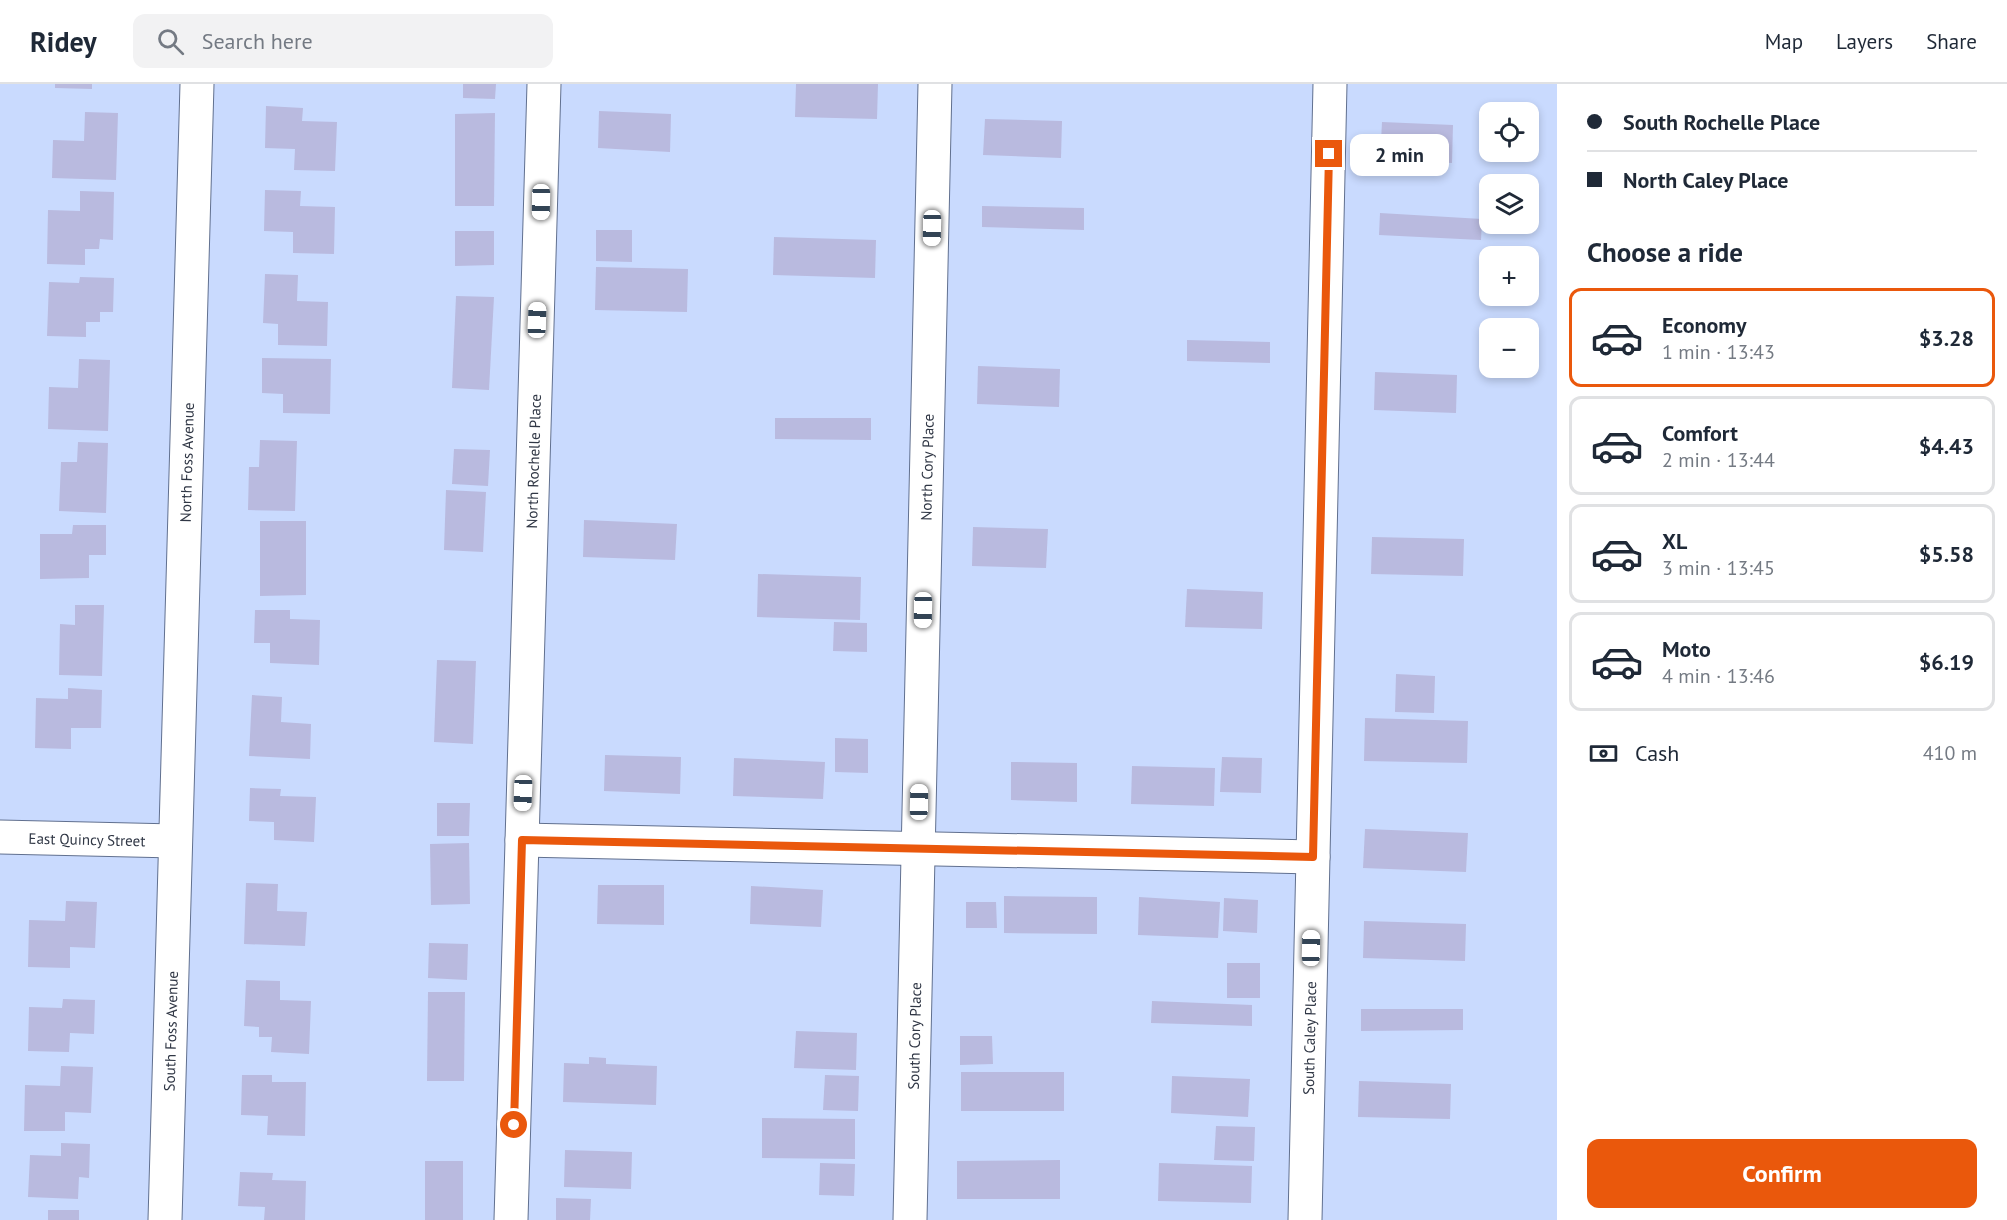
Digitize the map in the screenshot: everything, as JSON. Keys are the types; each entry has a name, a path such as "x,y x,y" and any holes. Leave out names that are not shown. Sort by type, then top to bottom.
{"street":[{"name":"North Foss Avenue","path":"175,842 197,84"},
{"name":"North Rochelle Place","path":"512,1220 544,84"},
{"name":"North Cory Place","path":"918,850 935,84"},
{"name":"South Caley Place","path":"1305,1220 1330,84"},
{"name":"East Quincy Street","path":"0,837 175,842"},
{"path":"522,840 1313,857"},
{"name":"South Foss Avenue","path":"165,1220 175,842"},
{"name":"South Cory Place","path":"910,1220 918,850"}],"building":[{"path":"55,84 92,84 92,89 55,88"},
{"path":"463,84 496,84 495,99 463,98"},
{"path":"796,84 878,84 877,119 795,117"},
{"path":"266,106 303,108 302,121 337,122 335,171 294,170 295,149 265,148"},
{"path":"599,111 671,114 670,152 598,148"},
{"path":"85,112 118,113 116,180 52,178 53,140 84,141"},
{"path":"495,113 494,206 455,206 455,114"},
{"path":"985,119 1062,121 1061,158 983,155"},
{"path":"1382,122 1453,125 1452,163 1380,160"},
{"path":"265,190 301,191 300,206 335,207 334,254 293,253 293,232 264,231"},
{"path":"80,191 114,192 113,240 100,239 99,249 85,249 85,265 47,264 48,210 80,211"},
{"path":"982,206 1084,208 1084,230 982,227"},
{"path":"1380,213 1479,219 1479,234 1481,234 1481,240 1379,235"},
{"path":"596,230 632,230 632,262 596,261"},
{"path":"455,231 494,231 494,265 455,266"},
{"path":"774,237 876,240 875,278 773,275"},
{"path":"596,267 688,269 687,312 595,310"},
{"path":"265,274 298,275 297,301 328,302 327,346 278,345 278,324 263,323"},
{"path":"80,277 114,278 113,312 100,312 100,322 86,322 86,337 47,336 49,282 79,283"},
{"path":"456,296 494,297 489,390 452,388"},
{"path":"1187,340 1270,342 1270,363 1187,361"},
{"path":"262,358 331,359 330,414 283,413 283,394 262,393"},
{"path":"79,359 110,360 108,431 48,429 49,387 78,388"},
{"path":"978,366 1060,369 1059,407 977,404"},
{"path":"1375,372 1457,375 1456,413 1374,410"},
{"path":"775,418 871,418 871,440 775,439"},
{"path":"260,440 297,441 295,511 248,510 249,467 259,467"},
{"path":"78,442 108,443 106,513 59,511 61,462 77,462"},
{"path":"454,449 490,450 488,486 452,484"},
{"path":"446,490 486,492 483,552 444,550"},
{"path":"584,520 677,524 675,560 583,557"},
{"path":"260,521 306,521 306,595 260,596"},
{"path":"73,525 106,525 106,555 89,555 89,578 40,579 40,534 72,534"},
{"path":"973,527 1048,529 1046,568 972,566"},
{"path":"1372,537 1464,539 1463,576 1371,574"},
{"path":"758,574 861,577 860,620 757,617"},
{"path":"1187,589 1263,592 1262,629 1185,627"},
{"path":"75,605 104,605 102,676 59,675 60,624 75,625"},
{"path":"255,610 290,610 290,619 320,620 319,665 270,663 270,643 254,643"},
{"path":"834,622 867,623 867,652 833,651"},
{"path":"437,660 476,661 473,744 434,742"},
{"path":"1396,674 1435,676 1434,713 1395,712"},
{"path":"68,688 102,690 101,728 71,728 71,749 35,748 36,698 68,699"},
{"path":"252,695 282,697 281,722 311,724 310,759 249,756"},
{"path":"1365,718 1468,721 1467,763 1364,761"},
{"path":"835,738 868,739 868,773 835,772"},
{"path":"605,755 681,757 680,794 604,791"},
{"path":"1222,757 1262,758 1261,793 1220,792"},
{"path":"734,758 825,762 823,799 733,796"},
{"path":"1011,762 1077,763 1077,802 1011,800"},
{"path":"1132,766 1215,768 1214,806 1131,804"},
{"path":"250,788 281,789 280,796 316,797 314,842 274,840 274,822 249,821"},
{"path":"437,803 470,803 469,836 437,836"},
{"path":"1365,829 1468,833 1466,872 1363,868"},
{"path":"469,843 470,904 431,905 430,844"},
{"path":"246,883 278,884 277,911 307,912 305,946 244,944"},
{"path":"598,885 664,885 664,925 597,924"},
{"path":"751,886 823,890 821,927 750,924"},
{"path":"1004,896 1097,897 1097,934 1004,933"},
{"path":"1139,897 1220,902 1218,938 1138,935"},
{"path":"1224,898 1258,900 1257,933 1223,931"},
{"path":"66,901 97,902 95,948 70,947 70,968 28,967 29,920 65,921"},
{"path":"966,902 996,902 997,928 966,928"},
{"path":"1364,921 1466,924 1465,961 1363,958"},
{"path":"429,943 468,944 467,980 428,978"},
{"path":"1227,963 1260,963 1260,998 1227,998"},
{"path":"246,980 280,981 280,1000 311,1001 309,1054 271,1052 272,1037 259,1037 259,1027 244,1026"},
{"path":"428,992 465,992 464,1081 427,1081"},
{"path":"63,999 95,1000 94,1034 70,1033 69,1052 28,1051 29,1007 62,1008"},
{"path":"1152,1001 1252,1005 1252,1026 1151,1023"},
{"path":"1361,1009 1463,1009 1463,1030 1361,1031"},
{"path":"796,1031 857,1033 856,1070 794,1068"},
{"path":"960,1036 992,1036 993,1064 960,1065"},
{"path":"589,1057 606,1058 606,1064 657,1066 656,1105 563,1102 564,1063 589,1064"},
{"path":"61,1066 93,1067 91,1113 65,1112 65,1131 24,1131 25,1085 60,1086"},
{"path":"961,1072 1064,1072 1064,1111 961,1111"},
{"path":"242,1075 272,1075 272,1082 306,1082 305,1136 267,1135 268,1116 241,1115"},
{"path":"825,1075 859,1076 858,1111 823,1110"},
{"path":"1172,1076 1250,1079 1248,1117 1171,1113"},
{"path":"1359,1081 1451,1084 1450,1119 1358,1117"},
{"path":"762,1118 855,1119 855,1159 762,1158"},
{"path":"1216,1126 1255,1127 1254,1161 1214,1160"},
{"path":"61,1143 90,1144 89,1178 79,1177 78,1199 28,1197 30,1155 61,1156"},
{"path":"565,1150 632,1152 631,1189 564,1187"},
{"path":"1060,1160 1060,1199 957,1199 957,1161"},
{"path":"425,1161 463,1161 463,1220 425,1220"},
{"path":"820,1163 855,1164 854,1196 819,1195"},
{"path":"1159,1163 1252,1166 1251,1203 1158,1201"},
{"path":"240,1172 273,1173 272,1180 306,1181 305,1220 264,1220 265,1207 238,1206"},
{"path":"556,1198 591,1199 590,1220 556,1220"},
{"path":"48,1210 79,1210 79,1220 48,1220"}],"route":[{"path":"514,1125 522,840 1313,857 1329,154"}]}
